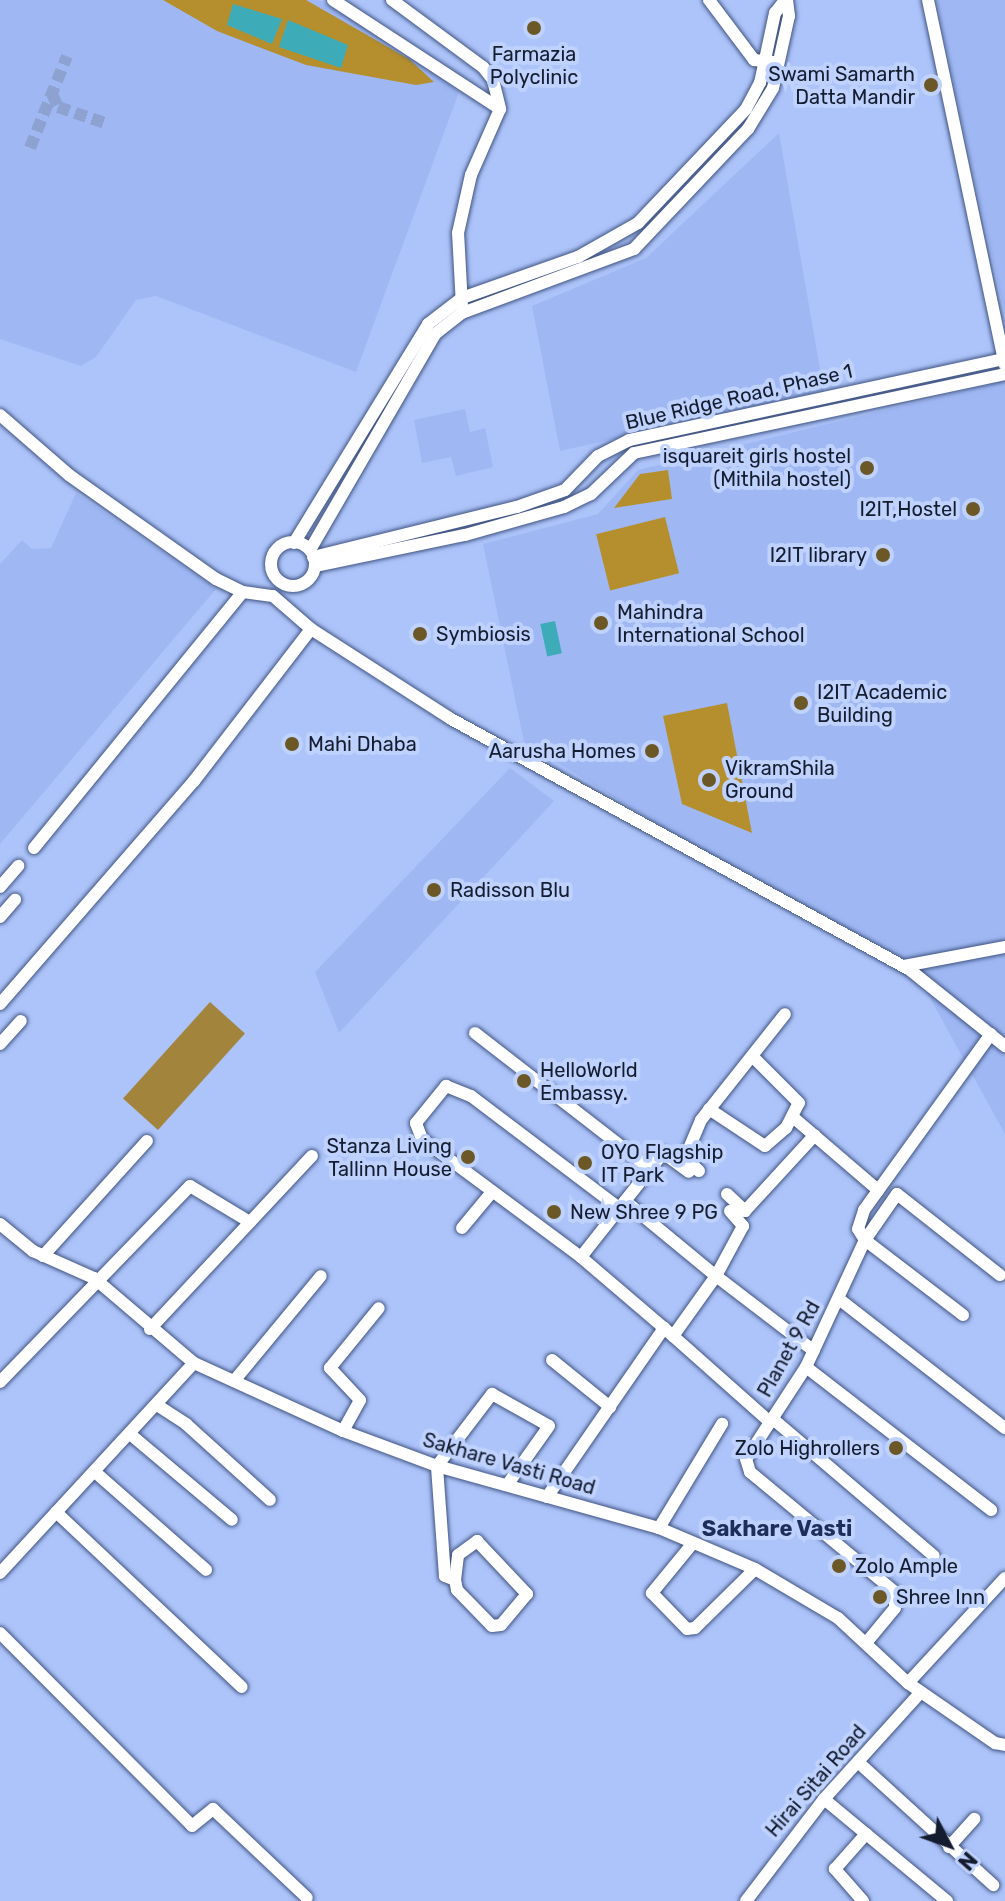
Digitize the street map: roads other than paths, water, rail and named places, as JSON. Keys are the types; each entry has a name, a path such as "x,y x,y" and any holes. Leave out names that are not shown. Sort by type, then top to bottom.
{"street":[{"path":"333,0 500,109"},
{"path":"392,0 483,67 493,80 500,109 471,175 458,233 462,313"},
{"path":"709,0 754,60 780,62"},
{"path":"282,584 273,573 272,558 281,547 294,543 428,324 462,298 566,262 627,232 746,109 765,61 775,13 786,0"},
{"path":"282,584 303,584 312,557 435,334 462,313 615,260 641,245 757,117 780,62 786,0"},
{"path":"928,0 1005,362"},
{"name":"Blue Ridge Road, Phase 1","path":"312,557 552,495 565,490 598,456 629,440 1005,362"},
{"name":"Blue Ridge Road, Phase 1","path":"312,557 547,513 591,494 634,453 1005,374"},
{"path":"0,415 69,475 212,577 243,592 273,596 311,629 451,719 904,966 1005,1046"},
{"path":"294,543 312,557"},
{"path":"273,596 282,584"},
{"path":"34,848 243,592"},
{"path":"0,1004 178,800 311,629"},
{"path":"0,887 18,866"},
{"path":"0,917 15,900"},
{"path":"904,966 1005,947"},
{"path":"581,1257 663,1153 697,1174 685,1158 709,1109 785,1014"},
{"path":"0,1044 21,1021"},
{"path":"475,1033 649,1168"},
{"name":"Planet 9 Rd","path":"866,1643 895,1608 895,1592 747,1469 746,1459 814,1351 865,1240 859,1222 870,1202 991,1034"},
{"path":"709,1109 765,1146 794,1118 799,1103 752,1056"},
{"path":"814,1351 622,1204 471,1096 446,1086 416,1123 422,1139 581,1257 934,1556"},
{"path":"794,1118 878,1190"},
{"path":"727,1194 745,1211 815,1135"},
{"path":"43,1256 147,1141"},
{"path":"150,1329 312,1156"},
{"path":"0,1382 100,1283 190,1186 250,1222"},
{"path":"462,1228 492,1192"},
{"path":"963,1315 865,1240 880,1214 897,1194 1000,1275"},
{"path":"870,1202 880,1214"},
{"path":"547,1497 610,1407 716,1276 743,1226 730,1211"},
{"name":"Sakhare Vasti Road","path":"0,1224 43,1256 100,1283 150,1329 194,1363 343,1431 437,1466 659,1528 755,1569 838,1618 908,1683 995,1743 1005,1745"},
{"path":"234,1381 321,1276"},
{"path":"839,1299 1005,1428"},
{"path":"343,1431 360,1400 330,1368 379,1308"},
{"path":"552,1360 610,1407"},
{"path":"0,1573 194,1363"},
{"path":"806,1367 991,1510"},
{"path":"455,1580 445,1576 437,1466 488,1397 498,1395 549,1426 507,1485"},
{"path":"157,1405 186,1424 270,1500"},
{"path":"659,1528 722,1424"},
{"path":"130,1434 232,1520"},
{"path":"95,1472 206,1570"},
{"path":"56,1512 242,1687"},
{"path":"477,1541 527,1594 501,1625 492,1626 457,1590 455,1580 458,1555 477,1541"},
{"path":"693,1543 652,1593 687,1629 695,1628 755,1569"},
{"path":"908,1683 1005,1578"},
{"path":"0,1633 192,1826 213,1809 307,1898"},
{"name":"Hirai Sitai Road","path":"746,1901 824,1799 921,1692"},
{"path":"858,1762 993,1885"},
{"path":"824,1799 947,1901"},
{"path":"949,1847 974,1819"},
{"path":"863,1901 835,1869 866,1834"}],"tunnel":[{"path":"30,148 67,56"},
{"path":"52,94 58,107 105,123"}],"place":[{"name":"Farmazia Polyclinic","path":"534,28"},
{"name":"Swami Samarth Datta Mandir","path":"931,85"},
{"name":"isquareit girls hostel (Mithila hostel)","path":"867,468"},
{"name":"I2IT,Hostel","path":"973,509"},
{"name":"I2IT library","path":"883,555"},
{"name":"Mahindra International School","path":"601,623"},
{"name":"Symbiosis","path":"420,634"},
{"name":"I2IT Academic Building","path":"801,703"},
{"name":"Mahi Dhaba","path":"292,744"},
{"name":"Aarusha Homes","path":"652,751"},
{"name":"VikramShila Ground","path":"709,780"},
{"name":"Radisson Blu","path":"434,890"},
{"name":"HelloWorld Embassy.","path":"524,1081"},
{"name":"Stanza Living Tallinn House","path":"468,1157"},
{"name":"OYO Flagship IT Park","path":"585,1163"},
{"name":"New Shree 9 PG","path":"554,1212"},
{"name":"Zolo Highrollers","path":"896,1448"},
{"name":"Zolo Ample","path":"839,1566"},
{"name":"Shree Inn","path":"880,1597"}],"district":[{"name":"Sakhare Vasti","path":"777,1529"}]}
